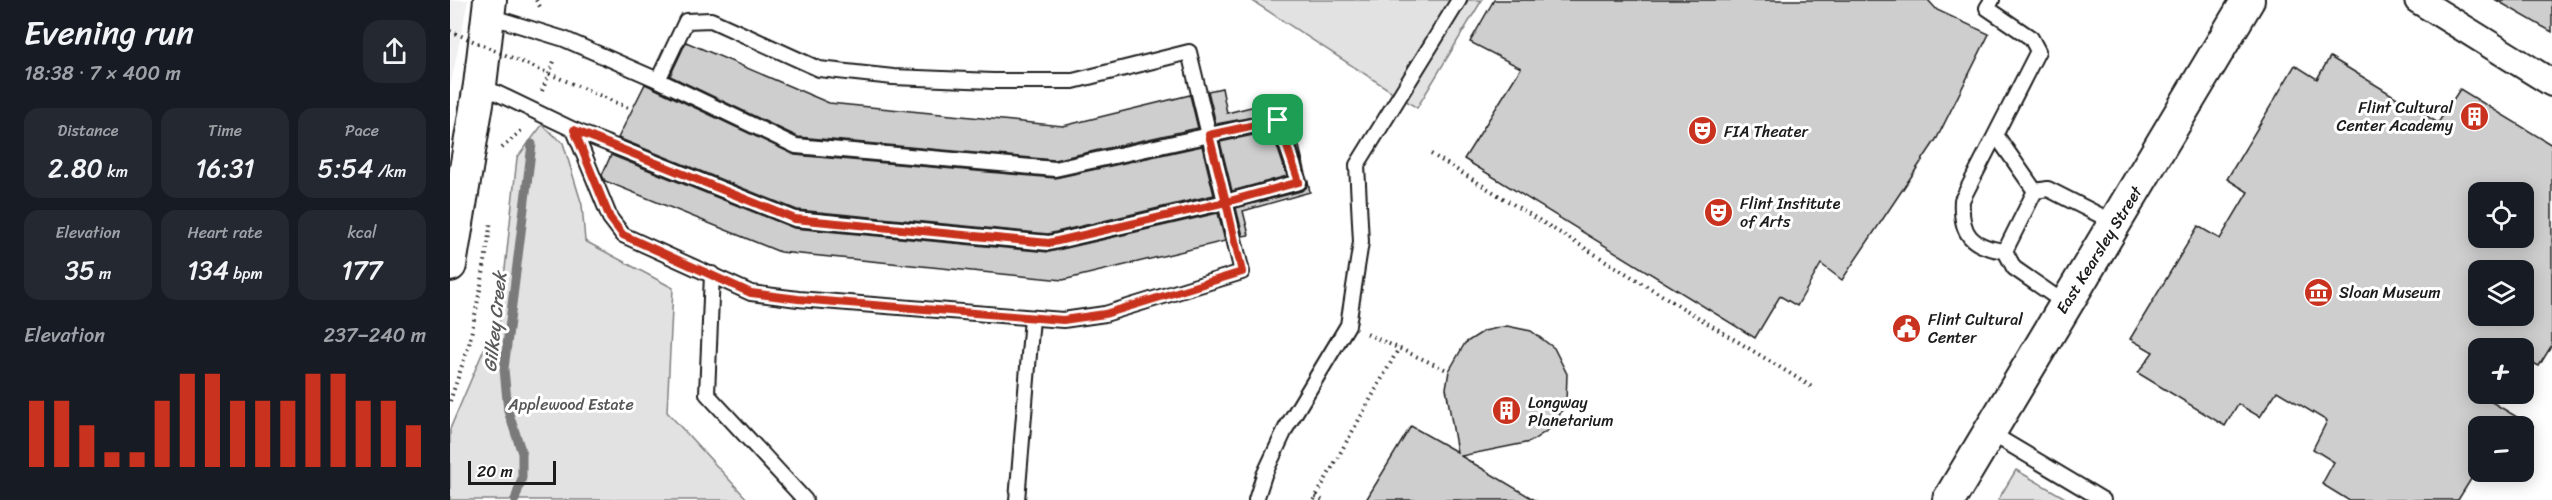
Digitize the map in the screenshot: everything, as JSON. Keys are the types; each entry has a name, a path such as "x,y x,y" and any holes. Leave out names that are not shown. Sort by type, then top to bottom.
{"street":[{"name":"East Kearsley Street","path":"1949,500 2117,223 2248,0"},
{"path":"2418,0 2552,83"},
{"path":"450,265 480,86 489,8"}],"lane":[{"path":"1256,500 1264,475 1286,428 1348,325 1361,242 1358,165 1459,0"},
{"path":"1992,0 1987,8 2031,38 2038,51 1962,200 1960,222 1972,240 1985,248 2005,251"},
{"path":"480,86 574,130 795,219 1049,243 1226,202 1299,182 1278,120 1055,169 796,146 658,80 489,8"},
{"path":"574,130 610,218 623,235 751,293 798,299 1063,320 1105,314 1242,272 1189,52 1073,81 894,77 819,69 711,20 686,21 658,80"},
{"path":"1996,135 2035,190"},
{"path":"2035,190 2048,189 2117,223"},
{"path":"2005,251 2035,190"},
{"path":"2005,251 2014,268 2066,304"},
{"path":"712,274 707,394 804,500"},
{"path":"1017,500 1032,318"},
{"path":"1989,432 2103,500"}],"path":[{"path":"500,159 502,147 529,124 564,39 569,20 542,9 536,0"},
{"path":"450,31 631,109"},
{"path":"1431,154 1812,387"},
{"path":"450,401 469,345 492,217"},
{"path":"1348,325 1449,371"},
{"path":"1322,500 1315,498 1399,348"}],"shaded area":[{"path":"450,0 468,0 450,88"}],"green space":[{"path":"1251,0 1482,0 1417,108"},
{"name":"Applewood Estate","path":"542,125 563,143 582,205 585,241 673,288 667,412 748,500 450,500 450,429 484,349 497,343 517,158"},
{"path":"2016,470 2069,500 1998,500"}],"building":[{"name":"Flint Institute of Arts","path":"1494,0 1928,0 1937,10 1989,34 1937,138 1842,280 1821,264 1797,306 1780,296 1755,338 1464,159 1521,68 1470,42"},
{"path":"2496,0 2552,0 2552,32"},
{"path":"686,42 829,103 1063,126 1190,95 1198,128 1054,160 798,137 670,76"},
{"name":"Sloan Museum","path":"2330,57 2438,123 2460,89 2552,145 2552,345 2539,366 2534,364 2534,338 2468,338 2468,404 2495,404 2515,416 2468,416 2469,482 2458,500 2348,500 2322,484 2334,462 2313,449 2327,421 2277,391 2260,417 2238,404 2225,426 2138,373 2153,352 2130,339 2198,226 2220,239 2248,192 2227,179 2295,65 2317,79"},
{"path":"645,84 795,155 1055,178 1202,146 1214,195 1048,234 797,210 618,138"},
{"path":"1222,88 1227,113 1287,98 1306,174 1287,117 1281,112 1216,124 1208,91"},
{"path":"1272,131 1287,176 1232,191 1220,142"},
{"path":"611,155 794,228 1049,252 1218,213 1225,241 1063,280 780,252 605,181 602,175"},
{"path":"1308,182 1310,192 1243,211 1249,235 1243,236 1236,208 1301,191 1306,188"},
{"name":"Longway Planetarium","path":"1507,326 1531,331 1554,348 1567,374 1566,402 1554,426 1530,442 1461,456 1535,500 1366,500 1411,426 1457,452 1446,388 1449,371 1465,343 1484,331"}],"waterway":[{"name":"Gilkey Creek","path":"515,500 522,478 522,453 508,411 504,369 532,144"}],"place":[{"name":"Flint Cultural Center Academy","path":"2474,116"},
{"name":"FIA Theater","path":"1703,131"},
{"name":"Flint Institute of Arts","path":"1719,212"},
{"name":"Sloan Museum","path":"2318,292"},
{"name":"Flint Cultural Center","path":"1907,328"},
{"name":"Longway Planetarium","path":"1507,411"}],"route":[{"path":"1278,120 1209,135 1226,202 1049,243 795,219 574,130 610,218 623,235 751,293 798,299 1063,320 1105,314 1242,272 1226,202 1299,182 1278,120"}]}
